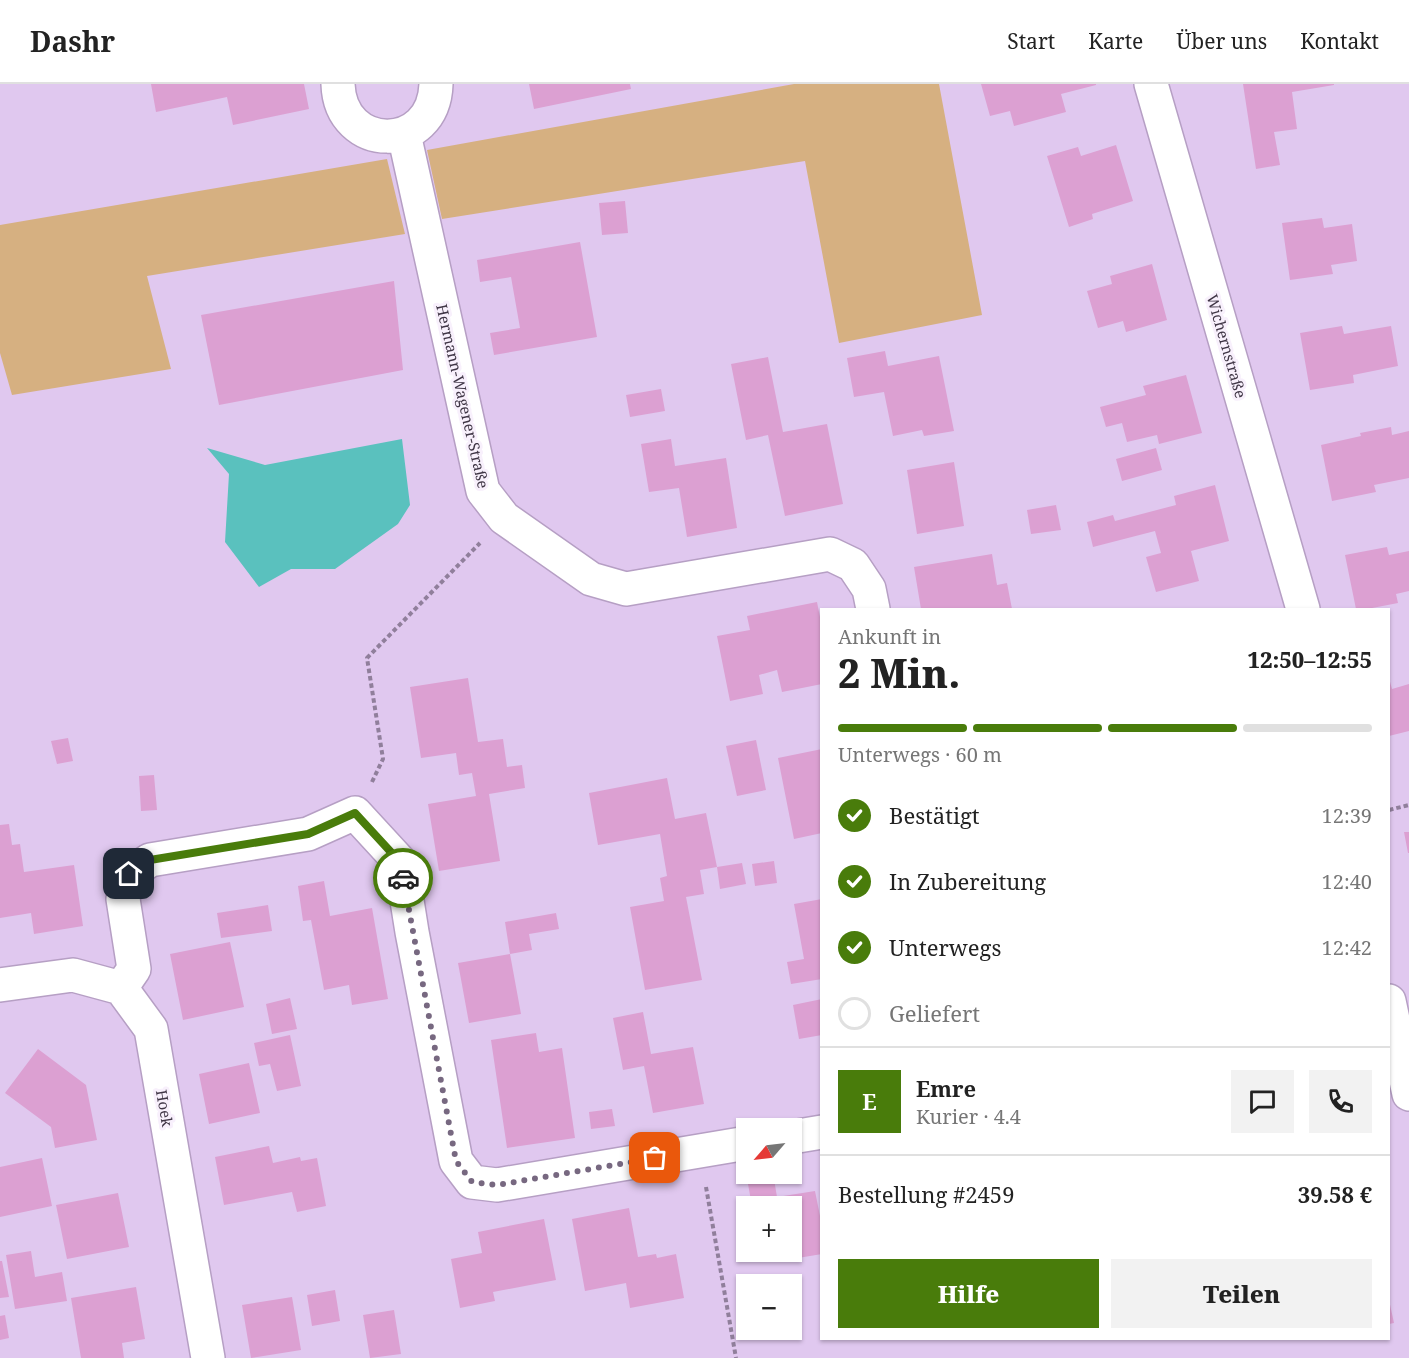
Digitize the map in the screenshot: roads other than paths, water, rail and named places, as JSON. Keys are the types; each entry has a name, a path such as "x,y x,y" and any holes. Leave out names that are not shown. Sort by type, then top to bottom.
{"street":[{"path":"338,84 340,101 347,116 358,127 372,135 388,137 404,134 418,126 430,114 436,98 436,84"},
{"name":"Wichernstraße","path":"1151,84 1303,608"},
{"name":"Hermann-Wagener-Straße","path":"404,134 483,491 504,518 591,579 626,589 830,554 854,565 869,589 873,608"},
{"path":"0,985 73,975 121,988 134,969 123,899 129,874 150,860 308,834 355,813 401,863 456,1161 472,1182 497,1185 736,1145"},
{"name":"Hoek","path":"121,988 151,1029 208,1358"},
{"path":"1390,1007 1409,1094"},
{"path":"802,1135 820,1132"}]}
